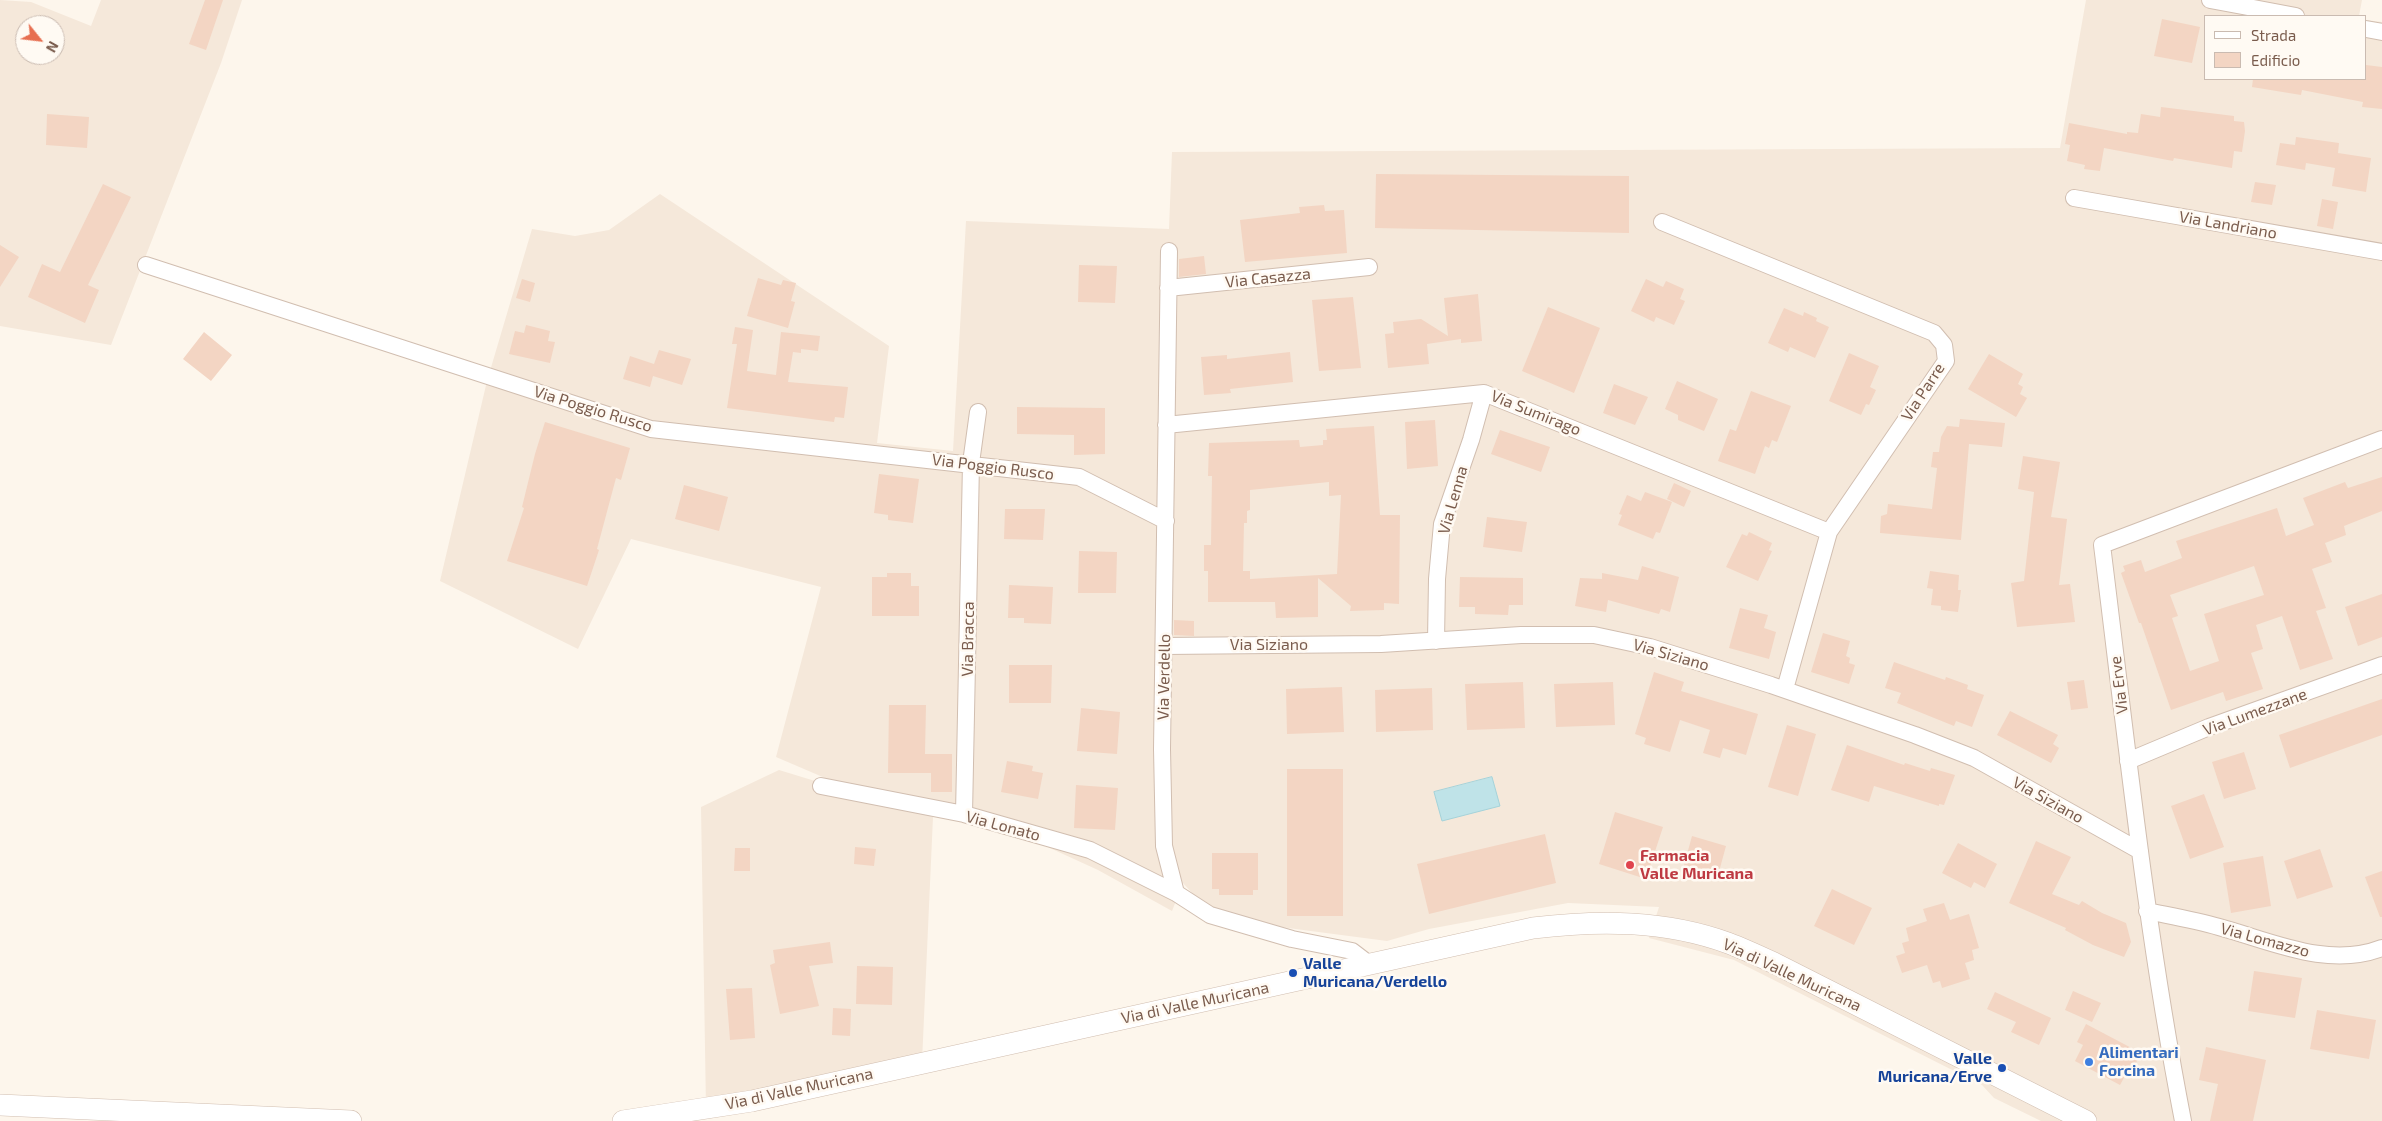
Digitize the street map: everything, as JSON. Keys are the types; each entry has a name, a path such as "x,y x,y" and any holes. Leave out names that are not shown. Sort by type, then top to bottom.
{"street":[{"path":"2210,0 2291,15"},
{"path":"2367,29 2382,32"},
{"name":"Via Landriano","path":"2074,198 2382,252"},
{"name":"Via Parre","path":"1662,222 1934,333 1944,345 1946,361 1829,532 1785,690"},
{"name":"Via Verdello","path":"1169,251 1162,749 1164,846 1176,893"},
{"name":"Via Poggio Rusco","path":"146,266 651,429 971,463 1078,477 1166,521"},
{"name":"Via Casazza","path":"1168,288 1369,267"},
{"name":"Via Sumirago","path":"1166,425 1484,392 1829,532"},
{"name":"Via Lenna","path":"1436,641 1437,579 1442,524 1471,440 1484,392"},
{"name":"Via Bracca","path":"964,814 971,463 978,412"},
{"name":"Via Erve","path":"2183,1121 2148,911 2102,545 2382,439"},
{"name":"Via Siziano","path":"1164,646 1381,644 1521,635 1594,635 1650,647 1785,690 1915,735 1974,758 2140,851"},
{"name":"Via Lumezzane","path":"2128,761 2209,728 2382,665"},
{"name":"Via Lonato","path":"821,786 964,814 1090,850 1176,893"},
{"path":"1176,893 1210,915 1292,940 1352,951 1370,964"},
{"name":"Via Lomazzo","path":"2148,911 2212,925 2326,956 2350,956 2382,948"},
{"name":"Via di Valle Muricana","path":"623,1121 752,1101 1533,928 1612,922 1684,930 1728,943 1774,963 2086,1121"},
{"path":"0,1105 351,1121"}],"shaded area":[{"path":"0,0 31,2 64,15 15,15 15,65 65,65 65,16 91,26 101,0 242,0 221,63 111,345 0,326"},
{"path":"2086,0 2362,0 2359,15 2204,15 2204,80 2367,80 2367,20 2382,22 2382,1121 2041,1121 1994,1098 1982,1085 1734,960 1649,938 1659,907 1568,903 1429,929 1387,941 1288,928 1243,919 1202,904 1183,883 1172,911 1098,870 1028,838 832,781 776,757 821,587 631,539 578,649 440,581 487,381 532,229 575,236 609,230 660,194 889,346 877,443 953,451 966,221 1169,229 1172,152 2060,148"},
{"path":"779,770 933,817 922,1062 706,1108 701,807"}],"water":[{"path":"1492,777 1500,806 1442,821 1434,792"}],"building":[{"path":"205,0 223,0 206,50 189,44"},
{"path":"2162,19 2200,27 2192,63 2154,56"},
{"path":"2367,65 2382,67 2382,109 2362,107 2363,102 2302,90 2301,95 2252,87 2253,80 2367,80"},
{"path":"2161,107 2234,116 2234,121 2244,122 2245,131 2242,152 2234,151 2232,168 2174,158 2173,161 2104,148 2100,171 2084,169 2085,165 2067,161 2070,145 2065,144 2069,123 2127,134 2127,132 2138,133 2141,114 2160,117"},
{"path":"47,114 89,117 87,148 46,145"},
{"path":"2296,137 2339,143 2338,153 2371,158 2366,192 2332,186 2335,168 2306,163 2305,170 2276,165 2280,143 2295,145"},
{"path":"1376,174 1629,176 1629,233 1375,228"},
{"path":"2255,182 2276,185 2272,205 2251,202"},
{"path":"103,184 131,197 88,285 99,290 85,323 28,297 42,264 60,272"},
{"path":"2322,199 2338,202 2333,229 2317,226"},
{"path":"1324,205 1325,211 1344,210 1347,253 1245,262 1240,220 1300,213 1299,207"},
{"path":"0,245 19,257 0,287"},
{"path":"1204,256 1206,274 1179,277 1179,259"},
{"path":"1079,265 1117,266 1115,303 1078,302"},
{"path":"758,278 781,285 783,280 796,283 791,301 795,302 788,328 747,316"},
{"path":"522,279 535,283 530,302 516,298"},
{"path":"1646,279 1663,287 1666,281 1684,289 1680,299 1685,301 1674,325 1656,317 1654,322 1631,311"},
{"path":"1478,294 1482,341 1461,343 1461,339 1427,344 1429,364 1388,368 1385,334 1394,333 1393,322 1421,319 1448,336 1444,298"},
{"path":"1353,297 1361,368 1319,371 1312,300"},
{"path":"1548,307 1600,328 1574,393 1522,371"},
{"path":"1784,308 1803,316 1804,312 1817,318 1816,321 1829,327 1815,358 1790,347 1788,352 1768,343"},
{"path":"526,325 550,331 548,341 555,342 550,363 509,354 515,331 524,333"},
{"path":"735,327 753,330 747,371 776,375 781,332 820,336 818,351 801,349 801,353 793,352 788,382 848,387 844,418 835,417 834,422 727,408 737,344 732,344"},
{"path":"204,332 232,355 211,381 183,359"},
{"path":"659,350 691,359 682,385 653,376 650,387 623,379 630,356 654,364"},
{"path":"1290,352 1293,382 1230,389 1231,393 1204,395 1201,357 1227,355 1227,359"},
{"path":"1849,353 1879,366 1870,387 1876,390 1869,405 1866,404 1861,415 1829,401"},
{"path":"1989,354 2023,374 2018,384 2023,387 2020,394 2027,398 2016,417 1968,389"},
{"path":"1677,381 1718,399 1704,431 1678,420 1678,415 1665,409"},
{"path":"1614,384 1648,397 1635,425 1603,413"},
{"path":"1751,391 1791,406 1777,442 1772,440 1769,448 1765,446 1755,474 1718,461 1730,429 1736,431"},
{"path":"1017,407 1105,408 1105,454 1074,455 1074,435 1017,434"},
{"path":"1960,419 2005,423 2002,447 1969,444 1961,540 1880,533 1881,516 1887,514 1888,504 1932,509 1937,468 1931,467 1933,452 1939,452 1941,437 1947,426 1959,427"},
{"path":"1435,420 1438,466 1407,469 1405,422"},
{"path":"545,422 630,448 621,480 616,478 597,549 599,550 587,586 507,561 524,508 522,507"},
{"path":"1374,426 1380,515 1400,515 1399,604 1384,603 1384,610 1350,611 1351,606 1318,578 1318,617 1276,618 1275,602 1208,602 1208,571 1204,571 1204,545 1211,545 1212,476 1208,476 1209,443 1299,440 1300,447 1323,445 1323,440 1327,440 1326,429","holes":["1329,482 1329,496 1341,495 1337,574 1250,579 1250,571 1243,571 1244,523 1247,523 1247,511 1250,510 1250,490"]},
{"path":"1500,430 1550,447 1541,472 1491,454"},
{"path":"2023,456 2060,462 2051,517 2067,519 2059,585 2070,584 2075,622 2017,627 2011,583 2024,581 2034,492 2018,489"},
{"path":"879,474 919,479 913,523 888,520 888,515 874,513"},
{"path":"2382,477 2382,511 2344,526 2346,535 2325,543 2332,562 2312,569 2326,608 2316,611 2333,659 2300,670 2282,616 2256,625 2263,649 2251,653 2263,689 2226,701 2223,692 2171,710 2141,623 2139,623 2121,573 2125,571 2123,566 2141,560 2145,572 2182,558 2176,541 2277,508 2286,536 2314,525 2303,498 2345,482 2348,488","holes":["2254,566 2264,595 2204,614 2219,661 2190,671 2172,618 2178,616 2170,595"]},
{"path":"1674,483 1691,491 1684,507 1667,499"},
{"path":"684,485 728,497 719,531 675,519"},
{"path":"1645,492 1672,502 1660,533 1656,532 1653,539 1618,525 1622,515 1619,514 1627,495 1641,501"},
{"path":"1005,509 1045,509 1043,540 1004,539"},
{"path":"1487,517 1527,522 1522,552 1483,547"},
{"path":"1749,532 1772,543 1769,550 1772,551 1758,581 1726,567 1742,534 1747,536"},
{"path":"1079,551 1117,552 1116,593 1078,593"},
{"path":"1642,566 1679,577 1670,612 1661,609 1659,614 1608,600 1606,612 1575,606 1580,578 1602,579 1602,573 1638,580"},
{"path":"1930,571 1959,575 1958,590 1961,590 1958,612 1941,610 1941,606 1931,605 1933,589 1927,588"},
{"path":"887,573 911,573 911,586 919,586 919,616 872,616 872,577 887,577"},
{"path":"1460,577 1523,578 1523,605 1509,605 1508,615 1475,614 1475,607 1459,607"},
{"path":"1009,585 1053,587 1051,624 1024,623 1024,618 1008,618"},
{"path":"2382,594 2382,637 2358,646 2345,607"},
{"path":"1740,608 1768,615 1764,628 1776,632 1769,659 1729,648"},
{"path":"1174,620 1194,621 1194,636 1174,635"},
{"path":"1823,633 1850,641 1846,656 1850,658 1849,663 1855,665 1849,684 1811,672"},
{"path":"1894,662 1945,680 1946,677 1968,685 1967,689 1984,695 1972,727 1956,721 1954,726 1897,703 1901,693 1885,688"},
{"path":"1009,665 1052,665 1051,703 1009,703"},
{"path":"1654,672 1684,682 1681,691 1758,714 1746,755 1723,748 1720,758 1703,753 1710,730 1680,720 1670,752 1644,744 1646,738 1635,734"},
{"path":"2084,680 2088,708 2071,710 2067,682"},
{"path":"1523,682 1525,728 1467,730 1465,684"},
{"path":"1613,682 1615,725 1556,727 1554,684"},
{"path":"1342,687 1344,732 1287,734 1286,689"},
{"path":"1432,688 1433,730 1376,732 1375,690"},
{"path":"2382,699 2382,735 2290,768 2279,735"},
{"path":"889,705 926,705 925,754 952,754 952,792 931,792 931,773 888,773"},
{"path":"1081,708 1120,712 1117,754 1077,751"},
{"path":"2010,711 2058,735 2053,744 2059,748 2051,763 1997,735"},
{"path":"1787,725 1816,734 1798,796 1768,787"},
{"path":"1847,745 1904,765 1905,763 1930,771 1931,768 1955,775 1944,805 1939,804 1939,806 1874,786 1869,802 1831,790"},
{"path":"2244,752 2256,789 2224,799 2212,762"},
{"path":"1007,761 1033,766 1032,771 1043,773 1038,799 1001,792"},
{"path":"1287,769 1343,769 1343,916 1287,916"},
{"path":"1076,785 1118,788 1115,830 1074,828"},
{"path":"2204,794 2224,847 2190,859 2171,806"},
{"path":"1615,812 1663,827 1646,879 1599,864"},
{"path":"1545,834 1556,883 1429,914 1417,864"},
{"path":"1692,836 1726,846 1717,879 1683,869"},
{"path":"2036,841 2071,857 2052,894 2079,905 2082,901 2102,913 2126,923 2131,942 2124,957 2093,945 2065,930 2066,928 2009,903"},
{"path":"1958,843 1997,864 1985,888 1974,882 1971,888 1942,873"},
{"path":"855,847 876,849 874,866 854,864"},
{"path":"735,848 750,848 750,871 734,871"},
{"path":"2320,849 2333,887 2297,899 2284,861"},
{"path":"1212,853 1258,853 1258,890 1253,890 1253,895 1219,895 1219,889 1212,889"},
{"path":"2263,856 2271,906 2231,913 2223,863"},
{"path":"2382,871 2382,917 2380,917 2365,877"},
{"path":"1832,889 1872,908 1854,945 1814,926"},
{"path":"1944,903 1950,920 1969,914 1979,948 1972,950 1974,960 1965,963 1970,979 1942,988 1940,981 1933,983 1927,965 1902,973 1896,956 1905,953 1902,943 1909,941 1906,928 1927,921 1923,909"},
{"path":"830,942 833,963 809,966 819,1006 780,1014 770,965 775,963 773,950"},
{"path":"857,966 893,967 892,1005 856,1004"},
{"path":"2254,971 2302,978 2295,1018 2248,1011"},
{"path":"752,988 755,1038 730,1040 726,989"},
{"path":"2073,991 2101,1003 2092,1022 2065,1010"},
{"path":"1995,992 2051,1018 2039,1045 2011,1032 2016,1022 1987,1009"},
{"path":"833,1008 851,1009 850,1036 832,1035"},
{"path":"2317,1010 2376,1020 2369,1059 2310,1049"},
{"path":"2086,1024 2141,1053 2133,1069 2130,1067 2120,1085 2075,1061 2083,1045 2077,1042"},
{"path":"2206,1047 2266,1060 2253,1121 2210,1121 2218,1084 2199,1080"}],"place":[{"name":"Farmacia Valle Muricana","path":"1630,865"},
{"name":"Valle Muricana/Verdello","path":"1293,973"},
{"name":"Alimentari Forcina","path":"2089,1062"},
{"name":"Valle Muricana/Erve","path":"2002,1068"}]}
